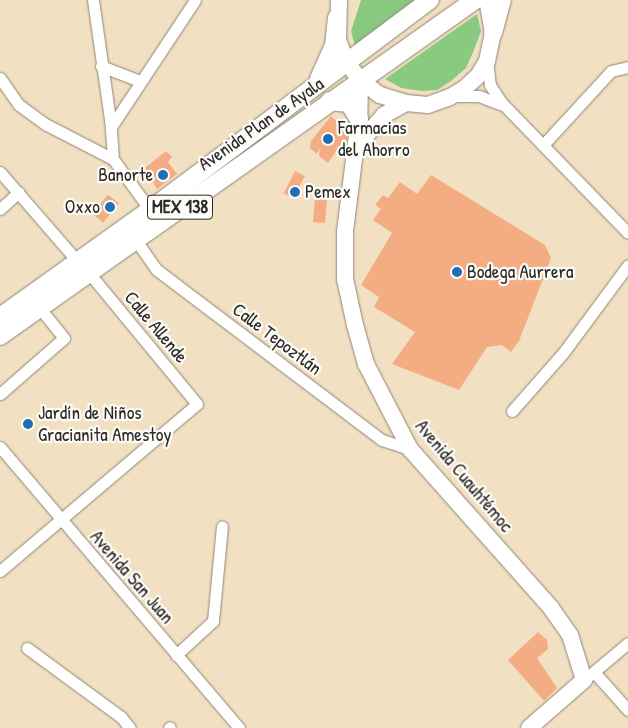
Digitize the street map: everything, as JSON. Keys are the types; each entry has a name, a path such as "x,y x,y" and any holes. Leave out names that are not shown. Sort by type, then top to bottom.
{"main road":[{"path":"311,91 330,60 339,0"},
{"name":"Avenida Plan de Ayala","path":"0,336 39,307 150,210 311,91 346,61 430,0"},
{"name":"Avenida Plan de Ayala","path":"0,317 83,267 135,239 475,0"},
{"path":"487,0 493,33"},
{"path":"337,18 338,40 346,61 360,80 380,95 406,103 428,105 450,97 478,76 487,61 502,0"},
{"name":"Avenida Cuauhtémoc","path":"360,80 356,148 347,194 345,279 366,364 410,449 551,608 570,635 589,676"},
{"path":"330,101 349,103 359,119"},
{"name":"Avenida Cuauhtémoc","path":"356,148 384,115 406,103"},
{"path":"529,728 589,676"}],"street":[{"path":"93,0 111,128 113,158"},
{"path":"111,128 140,81 195,0"},
{"path":"487,61 490,85 508,109 628,233"},
{"path":"101,66 140,81"},
{"path":"543,145 611,71 628,67"},
{"path":"0,78 19,105 40,120 113,158 150,210"},
{"path":"450,97 479,96 508,109"},
{"name":"Calle Allende","path":"0,172 20,192 197,404 59,520"},
{"path":"0,209 20,192"},
{"name":"Calle Tepoztlán","path":"135,239 157,270 382,440 410,449"},
{"path":"512,412 563,353 628,265"},
{"path":"0,394 64,338 39,307"},
{"name":"Avenida San Juan","path":"0,447 59,520 239,728"},
{"path":"0,571 59,520"},
{"path":"176,655 213,621 222,526"},
{"path":"628,643 589,676 628,710"},
{"path":"27,648 121,717 130,728"}],"green space":[{"path":"361,0 418,0 355,46 351,31"},
{"path":"477,14 481,31 474,50 466,68 451,81 437,90 422,91 401,88 385,79"}],"building":[{"path":"331,116 342,126 347,120 349,122 346,143 343,141 328,163 319,156 320,147 317,154 310,148 311,141"},
{"path":"166,151 172,157 168,162 177,174 157,189 145,168"},
{"path":"295,171 305,176 293,198 284,193"},
{"name":"Bodega Aurrera","path":"431,175 545,245 551,258 519,341 511,352 502,345 487,347 459,390 392,364 415,332 374,307 379,297 361,285 392,233 373,220 381,209 375,205 383,195 388,198 400,182 417,194"},
{"path":"108,195 119,203 103,223 92,213"},
{"path":"315,198 327,199 325,223 313,222"},
{"path":"538,632 547,640 548,649 537,658 557,688 544,701 508,660"}],"place":[{"name":"Farmacias del Ahorro","path":"328,139"},
{"name":"Banorte","path":"163,175"},
{"name":"Pemex","path":"295,192"},
{"name":"Oxxo","path":"110,207"},
{"name":"Bodega Aurrera","path":"457,272"},
{"name":"Jardín de Niños Gracianita Amestoy","path":"28,424"}]}
